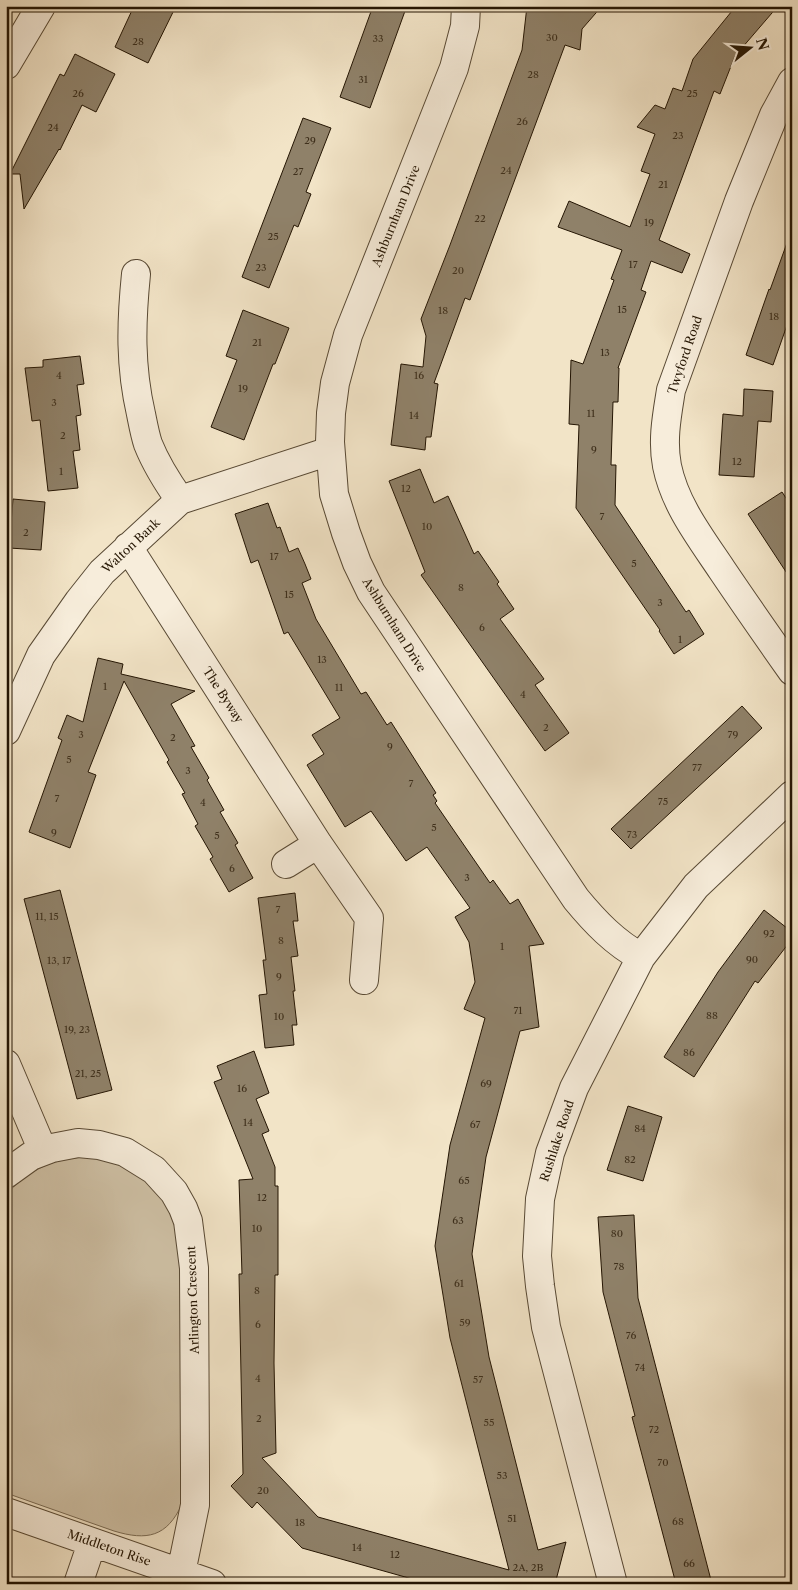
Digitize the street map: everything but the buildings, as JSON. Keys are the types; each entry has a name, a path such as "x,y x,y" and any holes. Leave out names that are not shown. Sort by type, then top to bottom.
{"street":[{"path":"6,65 41,6"},
{"name":"Ashburnham Drive","path":"466,6 465,26 454,68 348,335 335,383 331,413 330,451 337,506 357,563 371,592 576,899 595,922 627,950 641,957"},
{"name":"Twyford Road","path":"792,82 774,114 739,200 671,390 666,422 665,448 672,485 692,526 792,671"},
{"path":"136,274 131,344 137,396 148,443 158,465 180,500"},
{"name":"Walton Bank","path":"6,731 40,655 67,616 102,572 180,500 330,451"},
{"name":"The Byway","path":"128,547 318,844 369,918 364,980"},
{"name":"Rushlake Road","path":"613,1584 546,1327 537,1256 540,1199 544,1176 574,1088 641,957 696,886 792,795"},
{"path":"286,864 318,844"},
{"path":"6,1064 43,1151"},
{"name":"Arlington Crescent","path":"6,1174 22,1162 43,1151 67,1144 86,1143 99,1145 125,1152 142,1161 163,1179 174,1192 188,1221 194,1268 195,1505 181,1573"},
{"name":"Middleton Rise","path":"6,1512 212,1584"},
{"path":"78,1584 92,1543"}],"shaded area":[{"path":"88,1157 101,1159 126,1168 148,1183 165,1203 171,1215 179,1245 181,1264 182,1504 170,1524 155,1534 146,1536 136,1536 114,1531 6,1493 6,1195 23,1178 43,1167 64,1160"}]}
